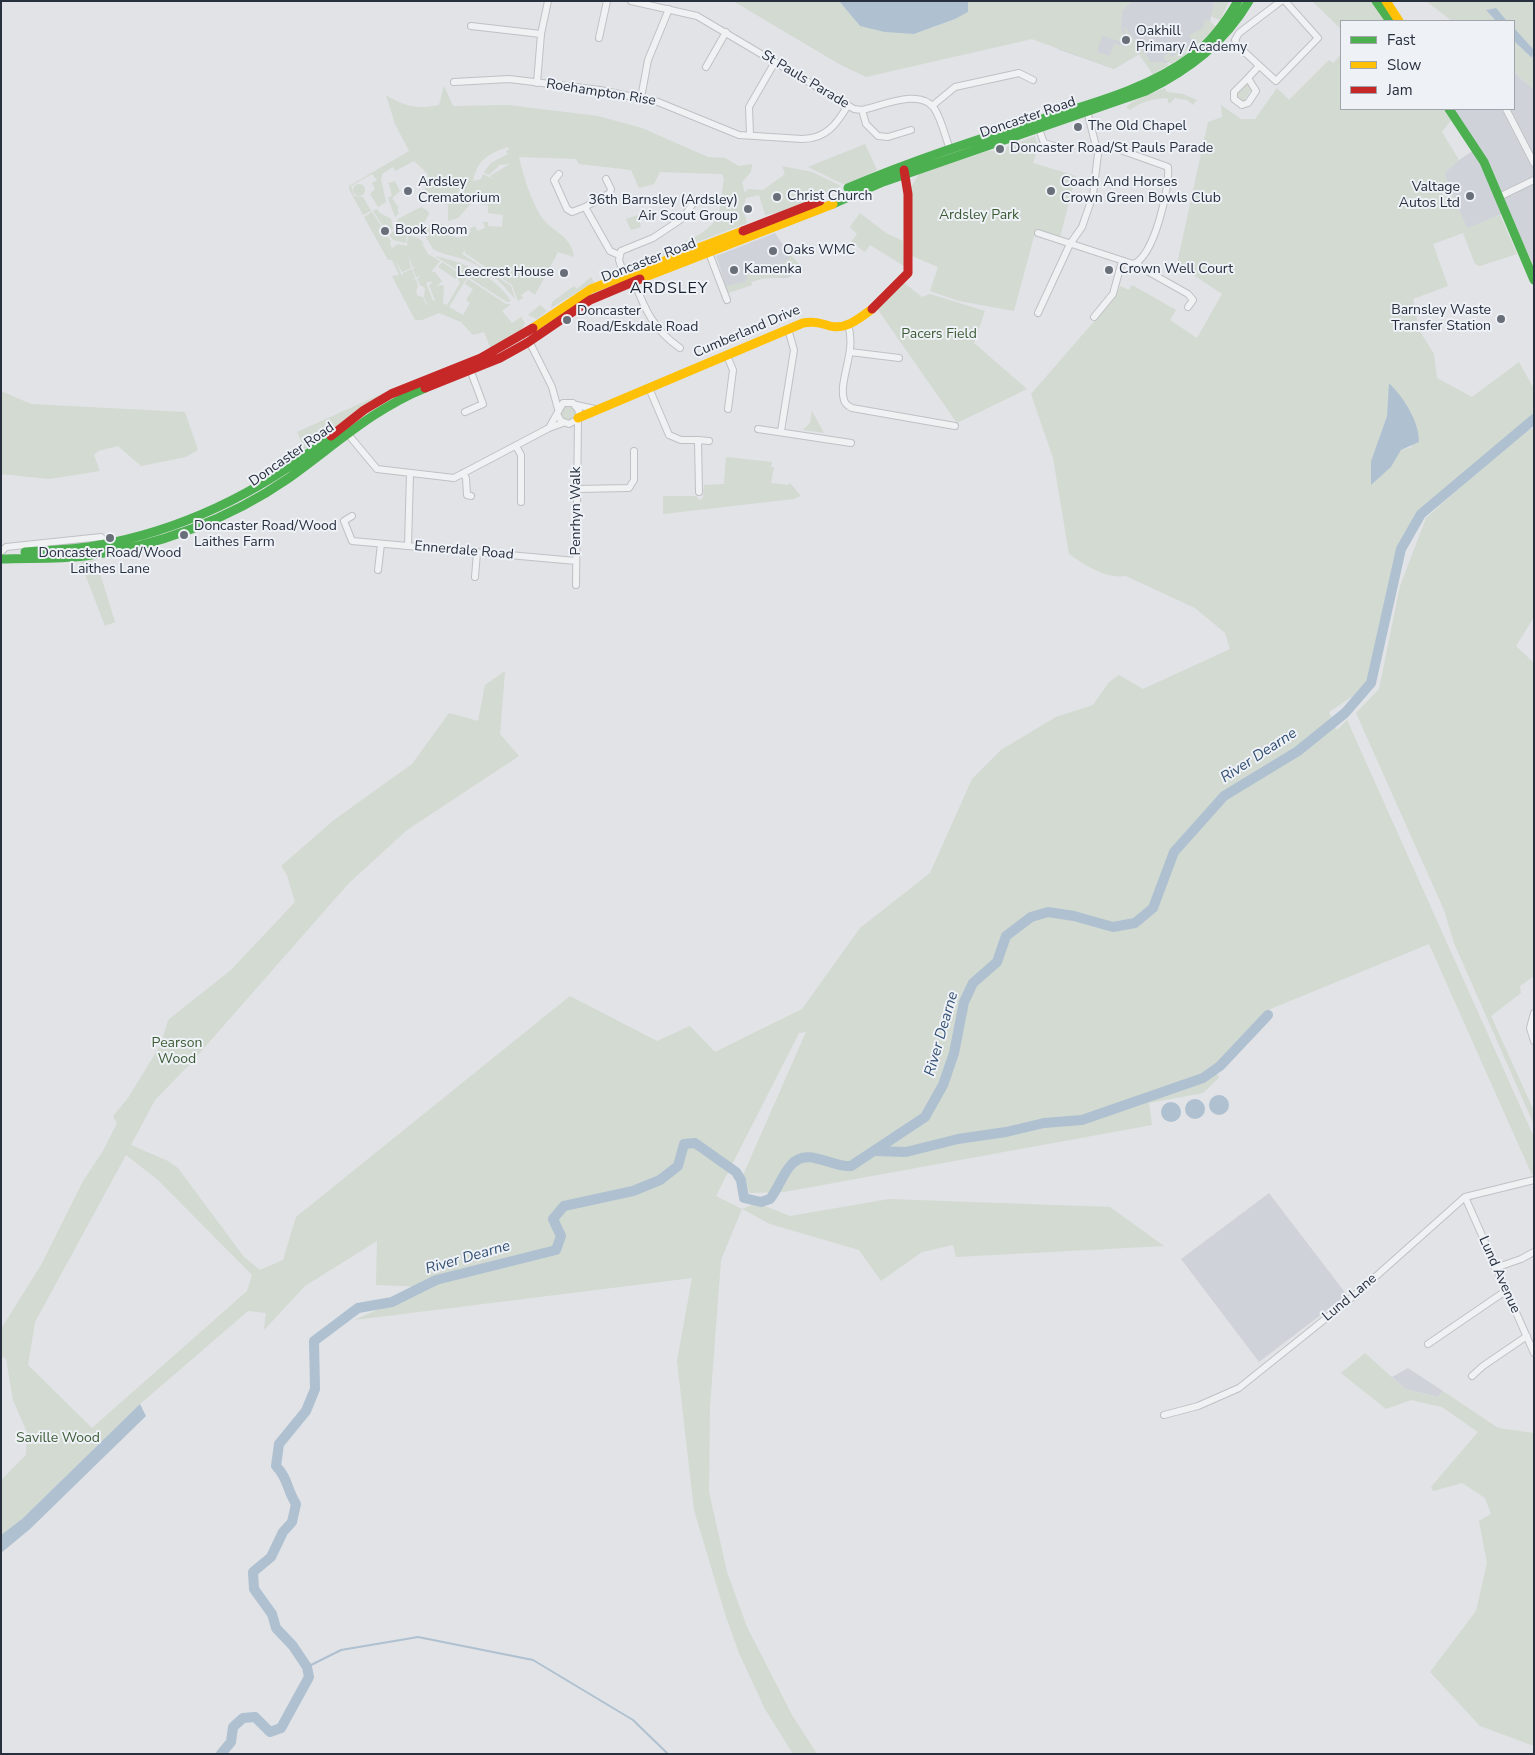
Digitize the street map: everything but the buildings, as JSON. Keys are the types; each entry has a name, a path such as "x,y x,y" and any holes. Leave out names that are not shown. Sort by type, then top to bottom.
{"main road":[{"name":"Doncaster Road","path":"952,153 1039,129 1134,87 1183,62 1209,41 1225,22 1238,1"},
{"name":"Doncaster Road","path":"1,559 63,558 109,552 130,547 203,522 264,489 292,466 350,428 393,393 446,376 471,372 502,358 565,304 591,289 624,275 745,235 904,170 1086,108 1144,92 1198,62 1224,38 1249,1"},
{"path":"1376,1 1389,20"},
{"path":"1386,1 1399,20"},
{"path":"1450,110 1484,162 1534,280"},
{"path":"848,325 858,320 903,280 908,273 908,194 904,170"},
{"name":"Doncaster Road","path":"446,376 526,337 584,302 709,253 745,235"},
{"path":"624,275 634,281"},
{"name":"Cumberland Drive","path":"578,419 595,409 813,320 830,326 848,325"},
{"name":"Doncaster Road","path":"1,553 106,543 235,504"},
{"path":"106,543 113,548 130,547"}],"street":[{"path":"537,83 542,34 548,1"},
{"path":"599,38 607,1"},
{"name":"St Pauls Parade","path":"631,1 697,16 848,105 862,110 913,99 923,100 932,106"},
{"path":"1281,1 1239,33 1235,40 1238,46 1276,81 1318,38 1285,1"},
{"path":"642,98 648,60 669,9"},
{"path":"471,26 542,34"},
{"path":"706,67 726,32"},
{"path":"750,135 749,107 775,62"},
{"path":"1248,78 1258,66"},
{"path":"952,153 932,106 956,87 1019,73 1033,80"},
{"name":"Roehampton Rise","path":"454,82 509,80 642,98 658,102 733,132 810,139 825,134 834,126 848,105"},
{"path":"1038,313 1070,244 1082,227 1093,195 1097,149 1086,108"},
{"path":"862,110 866,124 878,136 888,137 911,130"},
{"path":"1507,110 1534,163"},
{"path":"1039,129 1044,144 1065,149"},
{"path":"1097,149 1115,148 1165,164 1168,170 1156,235 1135,263"},
{"path":"559,174 551,180 567,209 572,212 586,207 610,193 611,189 606,179"},
{"path":"1499,197 1534,180"},
{"path":"619,255 626,248 653,238 684,218 696,199"},
{"path":"586,207 610,251 619,255"},
{"path":"1038,233 1122,261 1135,263 1188,294 1193,300 1188,307"},
{"path":"709,253 727,300"},
{"path":"619,255 624,275"},
{"path":"1094,317 1113,294 1122,261"},
{"path":"634,281 655,325 666,338 680,348"},
{"path":"848,325 851,337 850,352 843,395 847,405 852,408 941,422 955,426"},
{"path":"781,432 794,350 788,329"},
{"path":"526,337 554,391 557,412 564,424 574,431 577,436"},
{"path":"850,352 899,358"},
{"path":"727,356 733,370 728,409"},
{"path":"465,412 485,403 471,372"},
{"path":"649,388 669,435 682,440 709,441"},
{"path":"554,391 573,403 580,412 578,419"},
{"path":"549,428 563,403 573,403 595,409"},
{"name":"Cumberland Drive","path":"350,428 374,467 454,478 549,428 572,424 578,419"},
{"name":"Penrhyn Walk","path":"576,585 578,419"},
{"path":"758,429 851,443"},
{"path":"698,440 698,492"},
{"path":"516,446 521,455 521,502"},
{"path":"577,489 629,488 634,480 636,467 632,455"},
{"path":"408,546 410,473"},
{"path":"463,473 466,478 467,495 471,496"},
{"name":"Ennerdale Road","path":"352,516 344,520 352,540 576,561"},
{"path":"378,570 381,544"},
{"path":"475,578 477,552"},
{"path":"1534,1013 1530,1028 1534,1041"},
{"name":"Lund Lane","path":"1164,1416 1198,1406 1238,1388 1355,1295 1465,1197 1534,1180"},
{"name":"Lund Avenue","path":"1465,1197 1534,1352"},
{"path":"1495,1268 1521,1259 1534,1252"},
{"path":"1428,1344 1507,1290"},
{"path":"1472,1376 1483,1366 1527,1336"}],"shaded area":[{"name":"Oakhill Primary Academy","path":"1132,1 1223,1 1215,18 1211,16 1209,31 1153,74 1139,54 1114,69 1057,49 1121,27 1122,10"},
{"path":"1534,68 1534,267 1509,211 1467,229 1444,173 1477,148 1453,110 1515,110 1515,73 1526,83"},
{"path":"775,233 797,265 804,270 787,278 764,278 751,282 752,285 728,293 716,256"},
{"path":"1269,1193 1347,1295 1259,1362 1181,1259"},
{"path":"1408,1368 1443,1391 1438,1397 1405,1389 1392,1377"}],"green space":[{"path":"733,1 839,1 860,26 914,34 955,19 968,12 968,1 1132,1 1122,11 1121,27 1126,43 1102,36 1097,52 1110,56 1114,43 1125,47 1127,45 1124,26 1151,62 1162,62 1169,65 1153,74 1139,54 1114,69 1032,39 866,77 839,64"},
{"path":"1214,1 1229,1 1220,20 1211,16"},
{"path":"1312,1 1371,1 1385,20 1340,20 1340,28"},
{"path":"1426,1 1534,1 1534,50 1515,29 1515,20 1506,20 1496,9 1486,10 1495,20 1451,20"},
{"path":"1205,20 1209,20 1216,27 1190,52 1184,50 1194,43 1189,35 1203,28"},
{"path":"1515,42 1532,58 1534,56 1534,90 1515,73"},
{"path":"1181,51 1187,54 1171,64 1164,59 1164,56 1169,53 1172,57"},
{"path":"1340,56 1340,110 1445,110 1451,120 1442,132 1459,160 1444,173 1467,228 1500,215 1517,254 1480,266 1475,264 1463,233 1433,244 1448,286 1413,299 1419,330 1434,354 1437,378 1472,397 1519,362 1534,389 1534,413 1421,514 1398,549 1367,681 1353,696 1329,712 1337,730 1347,720 1533,1135 1534,1175 1532,1175 1429,944 1268,1010 1214,1066 1219,1078 1203,1093 1149,1103 1152,1125 784,1192 749,1193 743,1175 806,1032 799,1033 716,1196 742,1209 721,1260 710,1406 709,1492 727,1572 747,1627 792,1715 817,1754 793,1754 765,1709 739,1653 726,1617 694,1510 677,1361 692,1278 354,1320 430,1287 376,1285 377,1241 305,1286 264,1330 266,1313 248,1311 140,1404 22,1519 1,1535 1,1480 26,1455 27,1432 13,1400 6,1359 1,1356 1,1329 41,1265 83,1181 103,1151 117,1123 113,1116 128,1098 161,1044 168,1020 231,970 295,902 287,875 281,866 334,820 412,764 449,713 478,721 485,685 505,671 500,734 519,756 407,830 348,884 190,1064 155,1100 131,1145 168,1161 178,1168 244,1257 260,1270 283,1260 296,1217 570,996 657,1041 690,1026 715,1052 802,1009 860,928 930,873 972,779 1001,750 1056,717 1093,705 1109,682 1119,675 1143,689 1230,649 1225,633 1195,608 1126,576 1111,575 1096,570 1069,554 1053,458 1031,394 1117,295 1120,286 1129,290 1132,285 1176,310 1170,320 1197,338 1222,294 1177,264 1208,122 1222,117 1221,105 1241,119 1255,119 1277,88 1289,100 1329,60 1333,63","holes":["1390,383 1412,447 1401,450 1391,467 1371,484 1371,461 1387,416","126,1155 158,1180 252,1275 247,1291 92,1428 28,1365 35,1322"]},
{"path":"1245,84 1248,84 1254,91 1250,91 1245,99 1248,100 1243,103 1237,99 1236,92"},
{"path":"444,86 453,106 508,105 598,116 642,128 708,157 725,158 739,166 752,164 751,172 742,182 745,193 748,189 763,190 785,174 782,166 812,172 841,186 785,211 765,215 759,195 746,198 743,208 747,223 650,260 648,256 690,240 708,228 715,220 721,203 724,179 722,174 660,172 654,184 639,188 631,170 579,164 576,159 519,157 527,186 539,213 569,243 574,257 558,252 535,295 528,290 521,295 523,298 518,301 512,285 465,253 465,250 462,254 511,286 515,299 504,286 485,270 471,262 433,249 426,237 427,226 433,223 445,225 447,233 457,238 468,235 471,231 469,229 475,226 478,231 485,228 483,222 488,222 488,226 502,227 503,215 488,213 488,205 479,204 478,201 474,200 458,218 448,221 448,205 444,204 440,197 428,199 429,196 423,184 429,181 427,173 414,161 395,171 393,167 382,174 381,179 386,202 378,207 370,194 375,189 372,183 377,180 372,174 351,186 354,196 363,197 371,211 363,215 350,191 349,186 409,151 395,124 386,95 398,102 411,106 439,105","holes":["508,147 509,150 506,151 508,154 491,163 484,172 488,175 499,165 510,164 490,176 493,179 483,174 481,179 473,181 477,168 485,158 501,149"]},
{"path":"1165,88 1167,92 1183,94 1197,100 1193,105 1187,100 1175,98 1169,104 1167,98 1162,98 1143,103 1130,110 1126,107 1134,101"},
{"name":"Ardsley Park","path":"1035,136 1038,147 1033,163 1076,176 1060,237 1036,229 1014,311 959,301 930,291 938,267 912,256 911,187 919,174 988,151 997,151"},
{"path":"865,144 877,170 845,185 808,167"},
{"path":"395,181 400,191 392,198 399,208 397,209 399,213 395,217 388,198 392,196 389,184 386,184"},
{"path":"357,184 361,184 365,190 361,196 357,196 353,192 353,188"},
{"path":"421,207 428,211 429,214 424,223 406,232 399,230 396,223 398,219"},
{"path":"377,209 380,213 391,219 393,229 391,231 386,224 383,226 373,211"},
{"path":"372,212 382,227 379,230 391,241 392,248 398,244 407,246 408,235 418,238 424,243 422,244 428,254 440,261 431,272 435,272 442,281 437,286 442,285 444,287 443,303 447,305 460,283 458,279 461,275 467,278 449,307 463,315 470,303 466,300 473,289 465,284 468,279 506,304 511,304 502,311 512,323 521,317 525,323 522,329 491,349 484,332 473,335 461,322 439,313 422,320 415,320 392,276 399,275 392,260 388,260 364,217","holes":["408,255 413,268 417,266 413,269 416,277 421,276 417,279 420,285 425,288 424,297 427,304 433,301 426,283 431,281 432,283 429,285 435,300 426,305 423,297 418,296 416,292 418,286 416,279 411,280 415,278 412,269 403,273 402,276 395,260 402,272 411,268"]},
{"path":"860,213 886,233 903,241 904,266 870,245 865,252 851,242 857,234 850,227"},
{"path":"638,215 641,227 631,230 626,219"},
{"path":"394,231 401,235 407,235 406,243 393,240 389,235"},
{"path":"791,255 804,270 791,276 751,282 752,285 728,293 725,286 745,282 747,273 777,266"},
{"path":"435,256 457,262 478,271 496,284 511,301 507,302"},
{"path":"442,262 460,274 456,279 438,267"},
{"path":"591,277 594,282 551,308 552,302 574,286 577,289"},
{"name":"Pacers Field","path":"904,283 922,297 930,294 985,311 974,343 1027,389 957,423 876,307"},
{"path":"540,305 547,311 537,319 528,315"},
{"path":"1,391 31,404 185,412 198,450 186,457 141,466 118,446 98,451 94,455 100,471 49,479 1,474"},
{"path":"388,391 335,427 322,430 305,450 297,432"},
{"path":"565,406 571,406 575,413 571,420 565,420 561,416 561,410"},
{"path":"812,411 824,433 803,430 810,423"},
{"path":"1534,428 1534,617 1516,646 1534,663 1534,976 1520,986 1521,993 1491,1016 1534,1111 1534,1125 1454,943 1444,910 1356,713 1379,689 1400,586 1426,518 1522,432"},
{"path":"726,457 772,462 771,467 774,467 771,483 788,485 790,483 801,496 793,499 663,514 663,496 696,496 699,500 703,498 704,485 724,484"},
{"path":"96,560 115,622 105,626 80,561"},
{"path":"889,1199 1110,1207 1164,1246 956,1257 953,1245 922,1252 881,1281 859,1250 770,1224 742,1209 757,1203 790,1216"},
{"path":"1365,1353 1405,1389 1438,1397 1443,1391 1498,1428 1534,1433 1534,1746 1480,1726 1430,1672 1476,1611 1487,1563 1479,1521 1491,1514 1485,1498 1462,1483 1433,1491 1431,1487 1478,1432 1442,1407 1411,1400 1386,1409 1341,1373"}],"water":[{"path":"839,1 968,1 968,12 955,19 914,34 885,32 860,26"},
{"path":"1496,8 1506,20 1495,20 1486,10"},
{"path":"1515,29 1534,50 1532,58 1515,42"},
{"path":"1389,383 1410,410 1419,442 1401,450 1391,467 1371,485 1371,461 1387,416"},
{"path":"1219,1095 1226,1098 1229,1105 1226,1112 1219,1115 1212,1112 1209,1105 1212,1098"},
{"path":"1195,1099 1202,1102 1205,1109 1202,1116 1195,1119 1188,1116 1185,1109 1188,1102"},
{"path":"1171,1102 1178,1105 1181,1112 1178,1119 1171,1122 1164,1119 1161,1112 1164,1105"},
{"path":"140,1404 146,1416 30,1529 1,1553 1,1535 22,1519"}],"waterway":[{"name":"River Dearne","path":"221,1754 231,1742 233,1727 243,1718 255,1717 270,1732 281,1728 309,1677 307,1667 293,1646 276,1628 272,1614 254,1589 253,1572 271,1557 283,1532 292,1522 296,1504 283,1475 276,1466 279,1444 306,1411 315,1389 314,1341 358,1308 392,1302 436,1280 556,1250 561,1236 553,1219 564,1206 633,1191 660,1180 678,1166 684,1144 695,1143 736,1172 741,1180 744,1198 761,1202 770,1199 788,1169 797,1160 804,1157 812,1157 844,1166 851,1166 925,1117 943,1085 954,1053 964,1002 973,983 997,962 1006,936 1031,917 1048,912 1074,916 1113,927 1135,923 1153,908 1174,852 1224,796 1298,751 1345,713 1371,683 1401,549 1421,514 1534,419"},
{"name":"River Dearne","path":"876,1151 906,1152 958,1139 1006,1132 1044,1123 1082,1120 1203,1078 1220,1066 1268,1015"},
{"path":"307,1667 341,1650 418,1637 533,1660 633,1720 668,1754"}],"traffic: fast":[{"path":"848,188 944,151 1120,94 1157,78 1175,68 1206,44 1223,24 1238,1"},
{"path":"833,204 883,182 1146,91 1177,74 1205,54 1229,30 1249,1"},
{"path":"1376,1 1389,20"},
{"path":"1450,110 1484,162 1534,280"},
{"path":"1,559 54,558 112,552 139,546 192,529 266,493 371,417 388,406 425,388"},
{"path":"25,552 94,546 127,539 189,519 249,491 305,456 331,436"}],"traffic: slow":[{"path":"1386,1 1398,20"},
{"path":"640,279 833,204"},
{"path":"533,328 591,289 743,231"},
{"path":"578,418 803,323 813,322 836,327 847,325 872,309"}],"traffic: jam":[{"path":"872,309 908,273 908,194 904,170"},
{"path":"743,231 820,201"},
{"path":"425,388 500,358 527,343 590,300 640,279"},
{"path":"331,436 364,410 391,394 481,358 533,328"}],"place":[{"name":"Oakhill Primary Academy","path":"1126,40"},
{"name":"The Old Chapel","path":"1078,127"},
{"name":"Doncaster Road/St Pauls Parade","path":"1000,149"},
{"name":"Ardsley Crematorium","path":"408,191"},
{"name":"Coach And Horses Crown Green Bowls Club","path":"1051,191"},
{"name":"Valtage Autos Ltd","path":"1470,196"},
{"name":"Christ Church","path":"777,197"},
{"name":"36th Barnsley (Ardsley) Air Scout Group","path":"748,209"},
{"name":"Book Room","path":"385,231"},
{"name":"Oaks WMC","path":"773,251"},
{"name":"Kamenka","path":"734,270"},
{"name":"Crown Well Court","path":"1109,270"},
{"name":"Leecrest House","path":"564,273"},
{"name":"Barnsley Waste Transfer Station","path":"1501,319"},
{"name":"Doncaster Road/Eskdale Road","path":"567,320"},
{"name":"Doncaster Road/Wood Laithes Farm","path":"184,535"},
{"name":"Doncaster Road/Wood Laithes Lane","path":"110,538"}],"district":[{"name":"ARDSLEY","path":"669,289"}],"park label":[{"name":"Pearson Wood","path":"177,1052"},
{"name":"Saville Wood","path":"58,1439"}]}
